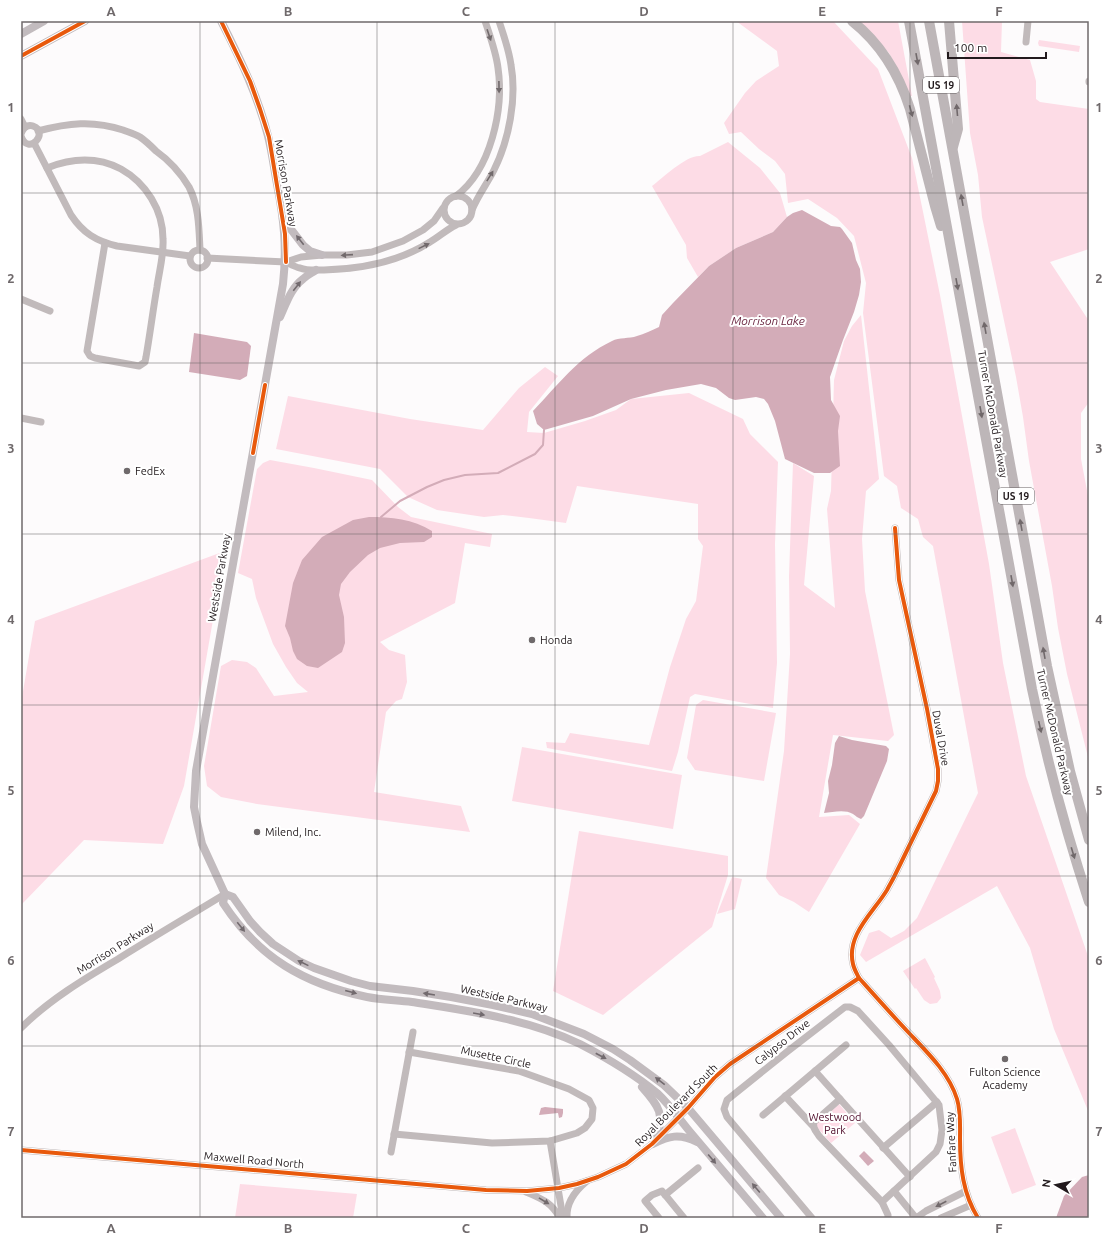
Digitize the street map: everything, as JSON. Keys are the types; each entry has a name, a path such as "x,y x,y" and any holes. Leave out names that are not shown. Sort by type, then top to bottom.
{"highway":[{"path":"852,21 874,41 884,54 906,95 934,206 952,256"},
{"name":"Turner McDonald Parkway","path":"909,21 1038,720 1061,812 1089,902"},
{"name":"Turner McDonald Parkway","path":"929,21 1047,666 1068,764 1089,840"},
{"path":"950,21 958,129 953,148"}],"main road":[{"path":"21,34 44,21"},
{"path":"21,56 85,21"},
{"name":"Morrison Parkway","path":"221,21 250,81 269,137 283,218 286,262"},
{"path":"283,218 303,245 310,251 322,255"},
{"name":"Westside Parkway","path":"286,262 199,754 195,787 194,807 199,832 207,855 225,894 223,903 252,940 266,953 293,971 310,979 368,997 449,1008 529,1025 579,1044 629,1073 657,1093 668,1104 762,1218"},
{"path":"274,333 290,295 302,279 316,270"},
{"name":"Westside Parkway","path":"225,894 233,897 250,921 273,944 299,961 332,975 370,986 413,991 493,1005 532,1014 584,1034 630,1060 664,1085 688,1108 781,1218"},
{"path":"629,1073 659,1108 660,1128 654,1142"},
{"path":"654,1142 674,1136 688,1138 700,1144"}],"street":[{"path":"208,258 286,262 301,257 348,255 372,252 403,241 423,230 434,221 448,200 456,196 470,183 482,164 492,139 498,113 500,89 494,48 485,21"},
{"path":"286,262 300,269 316,270 346,269 376,265 408,253 430,242 456,225 461,225 469,219 478,197 494,170 505,143 511,115 513,84 512,66 499,21"},
{"path":"1026,42 1028,21"},
{"path":"494,48 507,46"},
{"path":"21,119 22,132 23,141 25,143 31,144 36,142 39,136 38,131 34,126 31,126 22,132"},
{"path":"38,131 62,125 90,123 118,128 140,137 171,162 189,188 195,203 199,222 200,250"},
{"path":"34,143 71,216 90,236 106,243 190,256"},
{"path":"47,168 61,162 83,160 103,162 114,166 126,172 145,189 157,209 163,229 164,240 146,357 142,364 136,366 95,358 90,356 86,351 106,243"},
{"path":"456,196 461,196 469,201 472,210"},
{"path":"443,208 445,217 448,221 456,225"},
{"path":"190,256 194,252 200,250"},
{"path":"200,250 205,253 208,258"},
{"path":"190,256 192,265 197,268 205,266 208,258"},
{"path":"21,299 50,310"},
{"path":"21,418 41,422"},
{"name":"Duval Drive","path":"859,978 853,966 853,944 858,932 894,877 936,791 938,781 938,769 927,709 899,580 894,528"},
{"name":"Morrison Parkway","path":"21,1028 46,1006 103,968 225,894"},
{"name":"Royal Boulevard South","path":"486,1190 522,1191 559,1188 605,1174 626,1164 654,1142 679,1118 709,1083 730,1064 859,978"},
{"name":"Fanfare Way","path":"859,978 946,1076 953,1088 958,1100 960,1118 961,1171 971,1205 978,1218"},
{"name":"Calypso Drive","path":"812,1218 727,1117 724,1109 728,1100 845,1007 850,1007 858,1011 889,1045 939,1105 942,1130 940,1144 936,1152 882,1202"},
{"path":"391,1152 413,1032"},
{"path":"762,1115 846,1045"},
{"name":"Musette Circle","path":"394,1134 492,1143 550,1141 577,1133 585,1128 592,1119 593,1108 589,1100 569,1089 519,1071 409,1052"},
{"path":"815,1071 910,1177"},
{"path":"785,1096 882,1202 888,1218"},
{"path":"812,1125 840,1099"},
{"path":"884,1148 937,1102"},
{"path":"550,1141 563,1218"},
{"name":"Maxwell Road North","path":"21,1150 454,1186 486,1190"},
{"path":"665,1195 698,1168"},
{"path":"567,1218 568,1205 572,1198 588,1180"},
{"path":"894,1190 916,1218 926,1211 966,1191"},
{"path":"522,1191 546,1201 560,1218"},
{"path":"659,1218 645,1201 652,1194 662,1192 684,1218"},
{"path":"941,1218 971,1205"}],"green space":[{"path":"736,21 833,21 878,69 912,158 940,295 989,564 1003,663 1026,776 1089,959 1089,1113 1054,1029 1030,948 997,886 866,962 860,955 869,933 879,930 891,938 904,931 917,918 978,793 933,546 923,537 918,519 901,508 897,486 884,476 863,313 866,283 854,236 837,218 808,199 788,203 785,174 775,161 759,149 741,132 729,134 724,123 745,93 756,81 779,66 777,51"},
{"path":"858,21 898,21 912,96 909,96 905,83 889,53"},
{"path":"962,21 1002,21 1001,52 1030,60 1036,81 1036,99 1040,102 1089,109 1089,249 1050,262 1089,321 1089,402 1081,413 1081,459 1089,501 1089,761 1067,674 1029,461 1016,377 982,217 978,175 970,133"},
{"path":"1039,40 1080,46 1079,52 1039,46"},
{"path":"728,142 760,168 780,193 787,217 773,232 736,248 709,266 698,277 687,258 686,245 652,186 688,159 700,156"},
{"path":"861,315 879,479 866,491 862,539 865,591 894,735 888,741 833,735 819,817 849,815 860,824 809,912 794,902 779,895 766,878 784,751 790,654 789,576 793,463 814,476 804,585 835,608 827,509 831,491 834,380 844,341 852,326"},
{"path":"545,367 558,376 529,412 527,432 544,433 585,421 616,410 631,399 689,393 743,419 750,434 778,462 775,544 777,663 773,708 695,694 690,697 678,752 672,771 547,748 546,742 565,743 570,733 649,745 670,667 686,619 696,601 703,546 698,539 698,504 577,486 566,523 503,515 484,517 437,510 408,497 380,469 276,449 288,396 410,419 483,430 519,388"},
{"path":"270,460 372,480 398,507 411,517 492,534 490,547 465,543 455,603 380,642 389,650 405,655 407,682 402,699 396,701 386,712 374,792 461,806 470,832 257,804 221,797 207,786 204,766 221,666 232,660 247,662 256,668 274,696 308,692 297,683 273,644 256,598 252,579 238,573 257,469 263,463"},
{"path":"225,551 184,786 163,844 84,840 21,905 21,703 35,621"},
{"path":"703,700 776,713 764,781 695,770 687,758 696,705"},
{"path":"522,747 682,775 673,829 512,801"},
{"path":"579,831 728,856 728,875 712,927 603,1015 553,991"},
{"path":"732,877 742,879 735,909 717,914"},
{"path":"925,958 935,977 934,978 940,991 941,998 937,1003 930,1004 924,1000 903,971"},
{"name":"Westwood Park","path":"839,1104 855,1123 831,1143 815,1125"},
{"path":"1015,1128 1036,1185 1012,1194 991,1137"},
{"path":"240,1184 357,1194 353,1218 235,1218"}],"water":[{"name":"Morrison Lake","path":"802,210 831,226 840,227 842,229 852,243 860,269 861,282 859,295 830,377 831,400 840,416 838,431 840,466 830,473 814,473 785,459 775,421 768,404 764,399 756,397 735,400 729,398 716,388 701,384 666,390 631,399 593,416 544,430 537,424 533,411 579,363 589,355 615,340 634,337 659,327 662,315 709,266 736,248 773,232 787,217"},
{"path":"194,333 247,342 251,346 247,376 240,380 189,372"},
{"path":"369,517 394,518 410,521 432,531 432,537 424,542 400,543 380,548 368,555 350,572 341,584 339,595 344,617 345,643 342,652 318,668 307,666 297,659 285,626 293,583 302,560 322,537 353,520"},
{"path":"839,736 852,740 886,746 889,749 887,761 864,816 861,819 850,812 839,811 824,813 829,793 828,781 835,743"},
{"path":"541,1108 563,1109 562,1117 559,1118 558,1113 539,1115"},
{"path":"864,1151 874,1161 868,1166 859,1156"},
{"path":"1089,1175 1089,1218 1056,1218 1064,1196 1082,1177"}],"waterway":[{"path":"381,517 400,501 444,480 465,475 498,473 535,454 543,445 544,430"}],"cycle path":[{"path":"21,56 85,21"},
{"path":"221,21 250,81 269,137 285,234 286,262"},
{"path":"253,453 265,385"},
{"path":"895,528 899,580 927,709 938,769 938,781 936,791 893,879 857,934 853,943 853,964 859,978 930,1055 949,1080 957,1099 959,1109 960,1149 963,1180 969,1199 978,1218"},
{"path":"21,1150 486,1190 527,1191 559,1188 598,1177 626,1164 652,1144 688,1108 715,1077 730,1064 859,978"}],"place":[{"name":"FedEx","path":"127,471"},
{"name":"Honda","path":"532,640"},
{"name":"Milend, Inc.","path":"257,832"},
{"name":"Fulton Science Academy","path":"1005,1059"}]}
